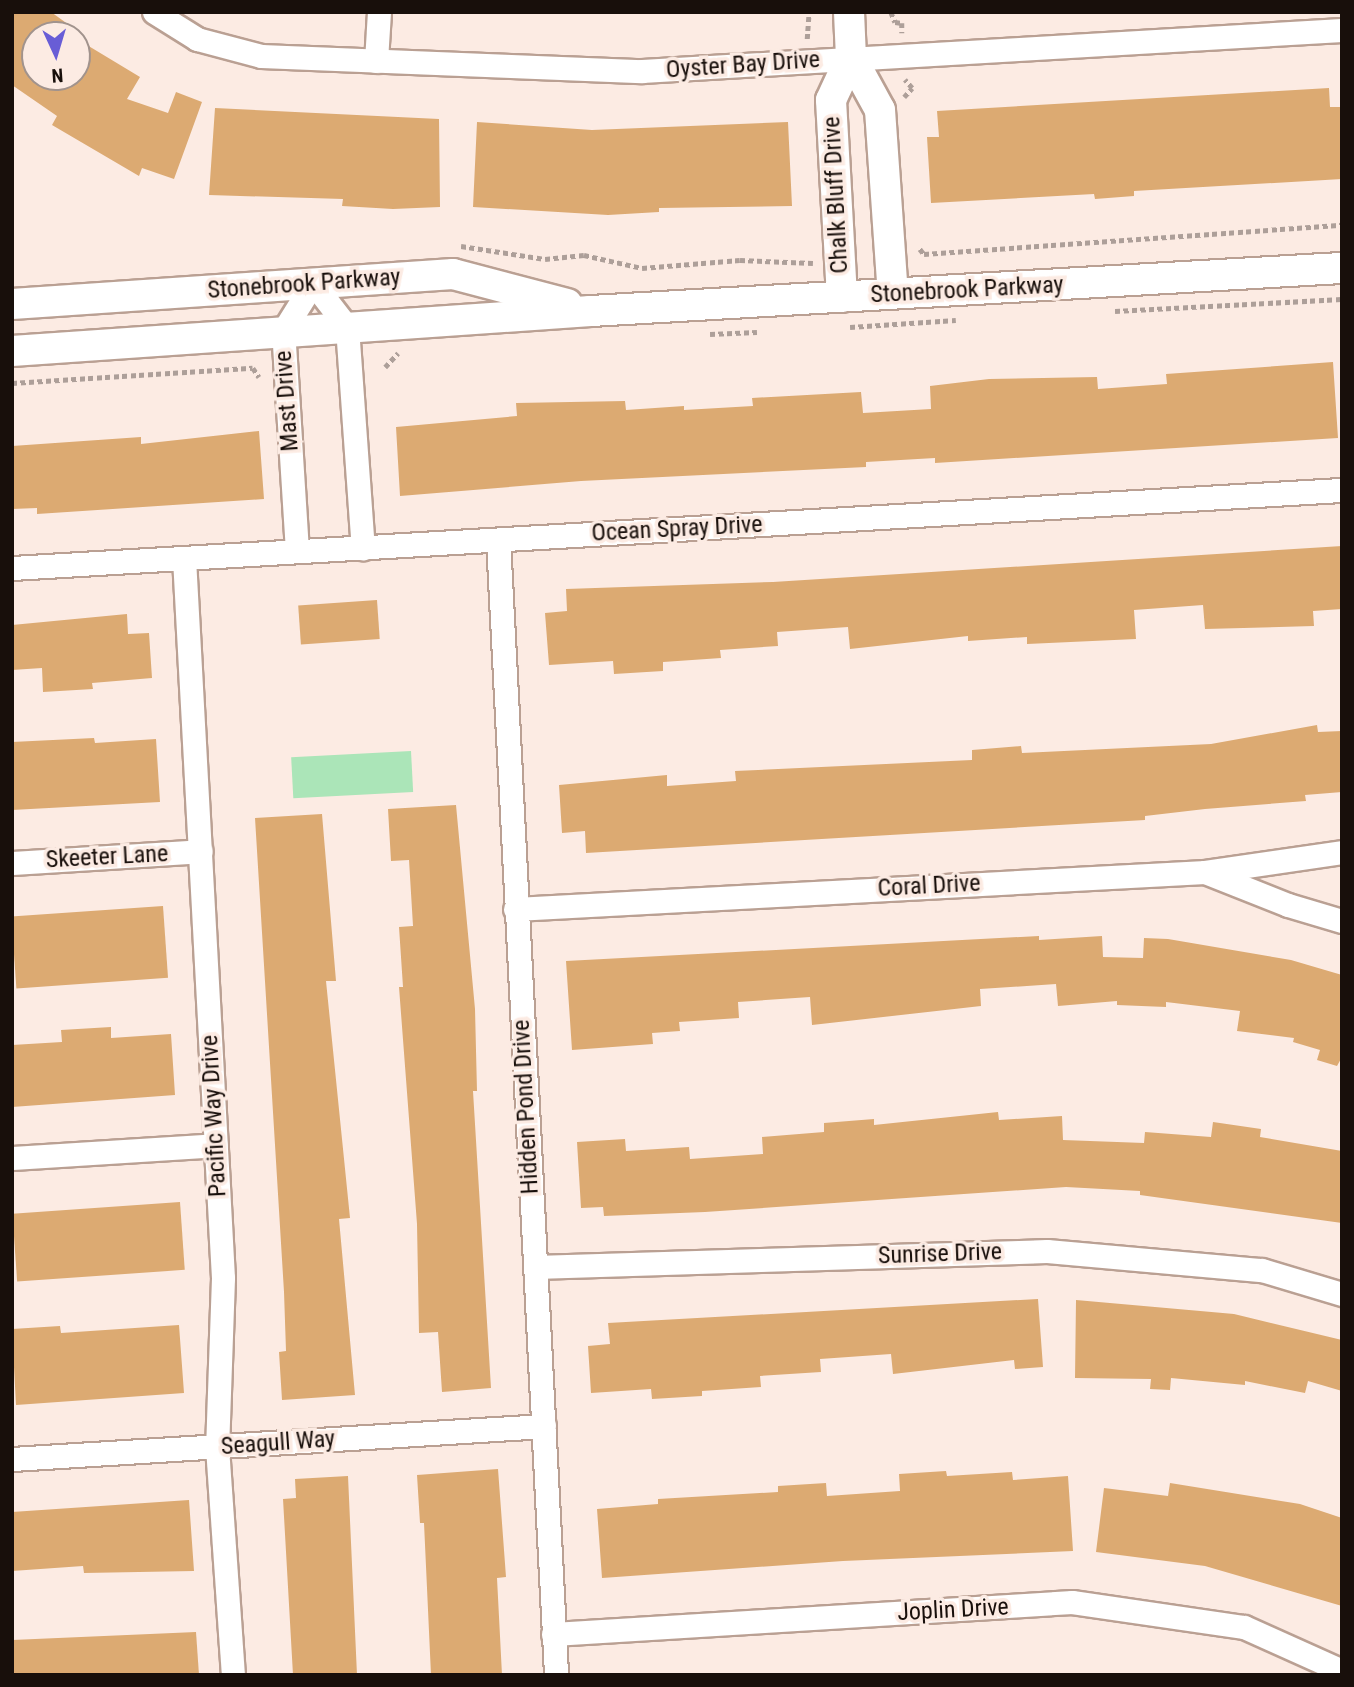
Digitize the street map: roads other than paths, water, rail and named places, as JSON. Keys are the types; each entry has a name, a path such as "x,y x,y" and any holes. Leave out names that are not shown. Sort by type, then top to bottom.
{"street":[{"name":"Oyster Bay Drive","path":"154,12 197,39 261,56 642,71 1342,30"},
{"path":"376,61 379,12"},
{"name":"Chalk Bluff Drive","path":"849,12 851,57 880,110 893,294"},
{"name":"Chalk Bluff Drive","path":"842,297 831,100 851,57"},
{"name":"Stonebrook Parkway","path":"12,351 591,311 1342,268"},
{"name":"Stonebrook Parkway","path":"12,303 453,274 591,311"},
{"path":"313,283 347,327 363,548"},
{"name":"Mast Drive","path":"297,551 283,331 313,283"},
{"name":"Ocean Spray Drive","path":"12,568 1342,490"},
{"name":"Hidden Pond Drive","path":"499,540 514,909 556,1675"},
{"name":"Pacific Way Drive","path":"184,558 223,1278 217,1447 233,1675"},
{"name":"Skeeter Lane","path":"12,863 201,851"},
{"name":"Coral Drive","path":"514,909 1205,872 1342,852"},
{"path":"1205,872 1287,905 1342,921"},
{"path":"12,1158 216,1145"},
{"name":"Sunrise Drive","path":"535,1267 1047,1251 1262,1270 1342,1294"},
{"name":"Seagull Way","path":"12,1459 544,1426"},
{"name":"Joplin Drive","path":"553,1634 1072,1602 1244,1627 1342,1671"}]}
